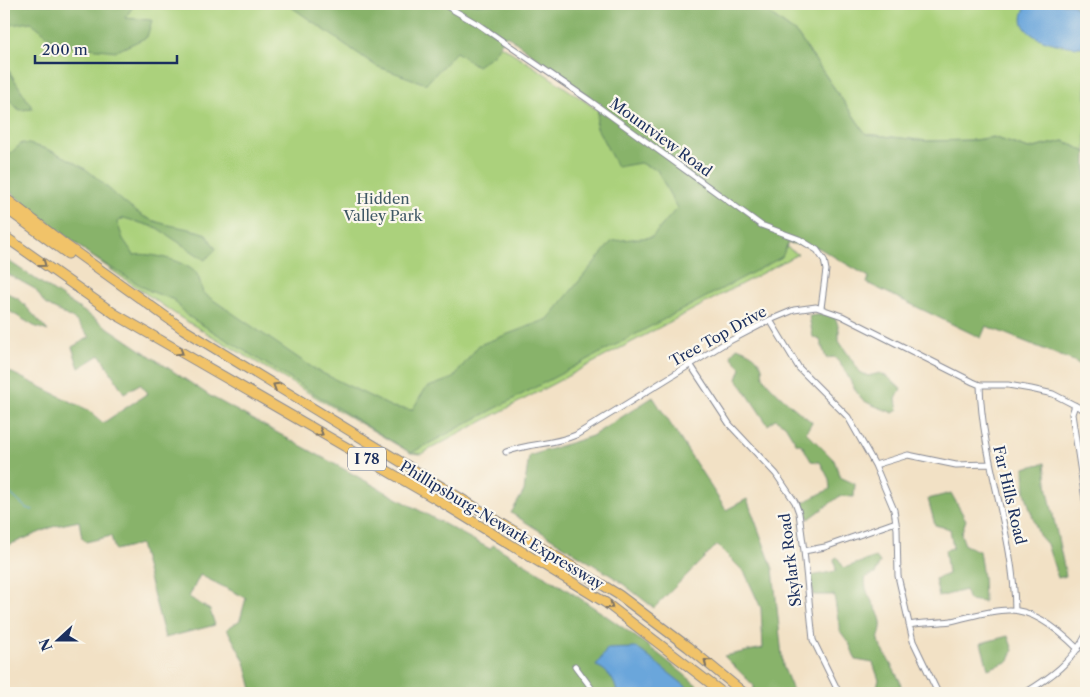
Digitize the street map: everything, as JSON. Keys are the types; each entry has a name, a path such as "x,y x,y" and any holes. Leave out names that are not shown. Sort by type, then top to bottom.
{"highway":[{"name":"Phillipsburg-Newark Expressway","path":"4,197 142,301 183,329 619,595 688,646 744,693"},
{"name":"Phillipsburg-Newark Expressway","path":"4,207 97,274 142,301"},
{"name":"Phillipsburg-Newark Expressway","path":"4,236 115,314 436,499 606,603 723,693"}],"street":[{"name":"Mountview Road","path":"443,4 479,25 589,100 761,225 799,239 814,248 825,263 826,279 821,308"},
{"name":"Tree Top Drive","path":"506,452 518,448 551,444 576,435 747,330 794,310 821,308"},
{"path":"821,308 980,385 1008,385 1053,394 1086,411"},
{"path":"770,320 800,368 848,417 875,465 891,500 896,522 898,576 909,625 919,656 938,693"},
{"name":"Skylark Road","path":"690,364 730,426 772,469 790,492 799,513 813,640 839,693"},
{"name":"Far Hills Road","path":"980,385 980,406 989,464 1013,564 1015,610"},
{"path":"1075,405 1072,414 1086,506"},
{"path":"875,465 908,454 956,465 989,464"},
{"path":"804,551 824,547 896,522"},
{"path":"909,625 948,621 991,612 1015,610 1049,625 1066,636 1078,648"},
{"path":"1025,693 1032,692 1060,671 1078,648 1086,634"},
{"path":"575,666 595,693"}],"green space":[{"name":"Hidden Valley Park","path":"4,4 431,4 566,88 781,244 798,254 421,454 411,453 181,318 93,257 4,187"},
{"path":"4,4 135,4 125,18 152,20 147,37 117,51 59,45 31,22 4,26"},
{"path":"287,4 756,4 797,34 866,134 927,141 975,140 993,137 1029,149 1064,141 1086,152 1086,369 1076,362 986,326 981,338 867,283 869,277 819,248 788,243 782,257 411,453 186,315 174,300 150,291 93,257 4,187 4,159 22,143 42,147 72,161 90,173 143,216 158,222 206,234 216,249 205,260 157,228 124,218 117,222 123,239 134,255 158,256 185,265 197,274 203,293 316,370 392,407 412,410 426,388 453,378 479,345 548,319 612,241 652,237 677,208 657,170 640,163 617,167 596,126 599,104 506,35 494,54 477,66 456,52 426,84 376,66"},
{"path":"756,4 1086,4 1086,152 1064,141 1029,149 993,137 975,140 927,141 866,134 797,34"},
{"path":"4,63 33,109 19,110 4,94"},
{"path":"4,258 210,396 490,549 493,545 549,578 630,632 706,693 253,693 245,662 227,629 240,620 246,598 200,575 189,597 210,610 215,625 165,638 140,544 115,550 111,536 86,542 82,538 79,521 55,526 4,547 4,369 88,410 103,423 148,393 140,384 124,393 100,355 79,368 72,347 90,337 75,320 45,304 35,289 4,272"},
{"path":"4,291 20,300 48,331 34,326 4,308"},
{"path":"834,313 839,329 839,341 860,372 868,376 880,373 901,389 896,399 898,410 893,413 863,400 839,362 834,357 826,358 820,340 813,337 809,316"},
{"path":"737,347 757,358 762,366 763,376 766,381 812,422 806,432 834,460 840,477 855,484 854,497 840,496 809,519 802,503 830,489 829,479 820,462 811,461 802,445 796,443 785,425 775,419 768,425 737,379 741,368 731,356"},
{"path":"653,397 726,510 747,499 773,569 783,666 794,693 758,693 754,690 754,686 724,656 763,648 761,608 745,573 717,545 654,608 618,580 511,513 524,491 529,456 592,436"},
{"path":"1045,463 1048,491 1066,576 1058,578 1047,544 1039,535 1025,492 1024,468"},
{"path":"951,493 966,520 961,534 965,545 979,551 984,602 969,600 965,590 939,597 935,579 948,574 945,550 953,548 950,529 935,525 928,499"},
{"path":"837,557 844,568 876,557 880,562 875,574 866,577 866,589 881,622 878,641 900,681 902,693 869,693 869,691 876,689 879,680 873,663 856,660 849,643 840,631 834,595 813,595 811,576 836,571 834,559"},
{"path":"1008,636 1013,650 1009,661 988,669 981,643"}],"water":[{"path":"1028,4 1073,4 1086,21 1086,47 1052,43 1030,33 1024,25 1022,16"},
{"path":"637,648 688,688 681,693 617,693 610,676 596,666 607,649"}],"waterway":[{"path":"4,488 26,508 33,510"}]}
